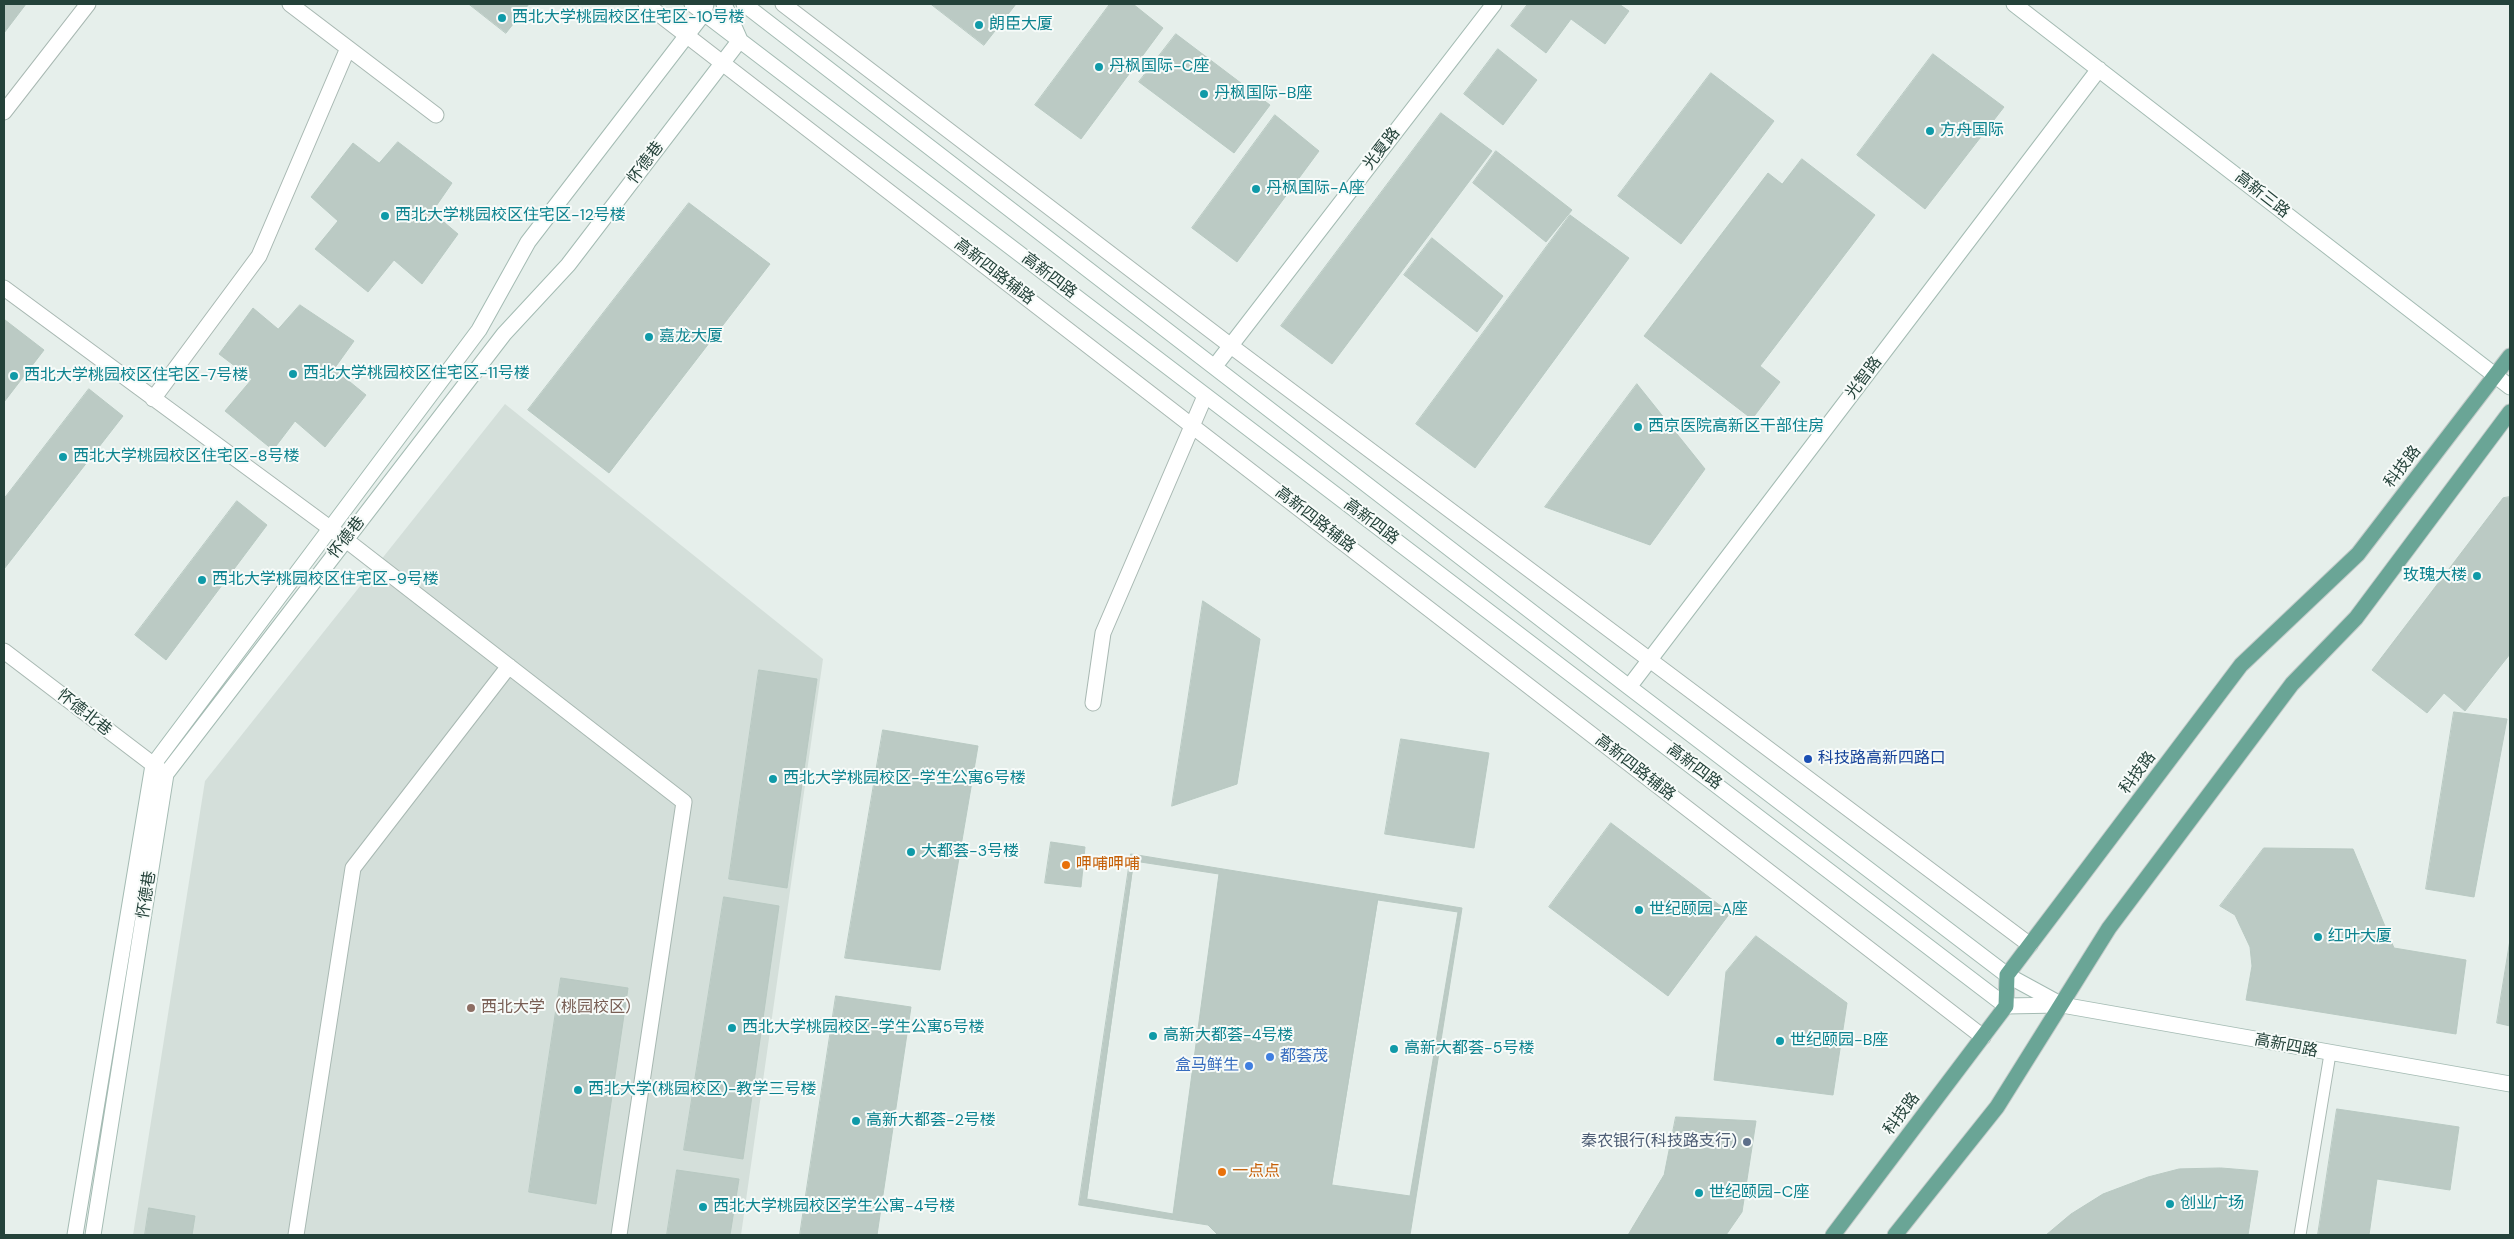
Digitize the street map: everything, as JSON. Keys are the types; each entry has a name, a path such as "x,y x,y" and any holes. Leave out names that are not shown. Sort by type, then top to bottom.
{"main road":[{"name":"科技路","path":"2007,975 2241,665 2358,554 2510,356"},
{"path":"1895,1235 1997,1107 2109,928 2292,684 2356,618 2510,412"},
{"path":"2006,1006 2007,975"},
{"name":"科技路","path":"1833,1235 2006,1006"}],"street":[{"path":"4,112 88,4"},
{"path":"290,4 436,115"},
{"name":"高新四路辅路","path":"646,4 1983,1037"},
{"path":"724,4 740,40"},
{"name":"高新四路","path":"744,4 1629,687 2007,975 2062,1005"},
{"path":"783,4 1231,346 2030,945"},
{"name":"光夏路","path":"1215,366 1494,4"},
{"name":"高新三路","path":"2014,4 2510,387"},
{"name":"怀德巷","path":"75,1235 153,765 328,528 479,330 528,242 687,35 701,7"},
{"name":"高新四路","path":"701,7 740,40 1205,396 2006,1006 2062,1005 2330,1054 2510,1084"},
{"name":"怀德巷","path":"93,1235 166,774 504,334 568,265 740,40"},
{"path":"153,399 259,256 348,48"},
{"name":"光智路","path":"1629,687 2099,69"},
{"path":"4,288 346,540 684,802 620,1235"},
{"path":"1093,704 1103,633 1205,396"},
{"name":"怀德北巷","path":"4,650 166,774"},
{"path":"296,1235 353,868 509,666"}],"lane":[{"path":"2300,1235 2330,1054"}],"shaded area":[{"name":"西北大学（桃园校区）","path":"505,404 823,659 741,1235 133,1235 205,781"}],"building":[{"path":"4,4 26,4 4,33"},
{"name":"西北大学桃园校区住宅区-10号楼","path":"469,4 529,4 506,33"},
{"name":"朗臣大厦","path":"931,4 1016,4 984,45"},
{"name":"丹枫国际-C座","path":"1110,4 1133,4 1163,28 1081,139 1035,105"},
{"path":"1528,4 1619,4 1629,11 1605,44 1571,19 1546,53 1511,26"},
{"name":"丹枫国际-B座","path":"1176,34 1270,105 1234,153 1139,82"},
{"path":"1498,49 1537,80 1503,125 1464,94"},
{"name":"方舟国际","path":"1933,54 2004,107 1925,209 1857,155"},
{"path":"1711,73 1774,121 1681,244 1618,196"},
{"path":"1441,113 1492,151 1332,364 1281,326"},
{"name":"丹枫国际-A座","path":"1275,115 1319,151 1237,262 1192,228"},
{"name":"西北大学桃园校区住宅区-12号楼","path":"398,142 452,183 432,212 458,234 422,284 394,260 368,292 315,249 338,221 311,197 353,143 379,163"},
{"path":"1496,151 1572,210 1546,242 1473,183"},
{"path":"1802,159 1875,215 1760,366 1780,382 1752,419 1644,336 1768,173 1782,184"},
{"name":"嘉龙大厦","path":"689,203 770,264 609,473 528,410"},
{"path":"1570,215 1629,258 1475,468 1416,424"},
{"path":"1432,238 1503,296 1477,332 1404,275"},
{"name":"西北大学桃园校区住宅区-11号楼","path":"300,305 354,341 334,369 366,395 325,447 295,421 273,450 225,411 252,379 219,354 253,308 278,329"},
{"name":"西北大学桃园校区住宅区-7号楼","path":"4,321 44,350 4,402"},
{"name":"西京医院高新区干部住房","path":"1637,384 1705,469 1650,545 1545,507"},
{"name":"西北大学桃园校区住宅区-8号楼","path":"89,389 123,416 4,569 4,499"},
{"name":"玫瑰大楼","path":"2510,497 2510,654 2465,711 2444,693 2427,713 2372,670 2503,498"},
{"name":"西北大学桃园校区住宅区-9号楼","path":"237,501 267,525 166,660 135,635"},
{"path":"1203,601 1260,639 1237,784 1172,806"},
{"name":"西北大学桃园校区-学生公寓6号楼","path":"759,670 817,679 787,888 729,879"},
{"path":"2454,712 2507,719 2474,897 2426,889"},
{"name":"大都荟-3号楼","path":"883,730 978,746 940,970 845,958"},
{"path":"1401,739 1489,753 1474,848 1385,834"},
{"name":"世纪颐园-A座","path":"1611,823 1730,913 1668,996 1549,907"},
{"name":"呷哺呷哺","path":"1051,842 1085,847 1081,887 1045,883"},
{"name":"红叶大厦","path":"2264,848 2353,849 2394,948 2466,960 2456,1034 2246,1000 2252,966 2250,947 2235,915 2220,906"},
{"name":"都荟茂","path":"1131,854 1462,908 1410,1235 1218,1235 1208,1225 1079,1205"},
{"name":"高新大都荟-4号楼","path":"1134,861 1219,874 1173,1214 1087,1199"},
{"name":"西北大学桃园校区-学生公寓5号楼","path":"724,897 779,906 743,1159 684,1150"},
{"name":"高新大都荟-5号楼","path":"1378,900 1458,912 1410,1196 1332,1185"},
{"name":"世纪颐园-B座","path":"1756,936 1847,1003 1833,1095 1714,1080 1726,972"},
{"path":"2510,940 2510,1026 2497,1023"},
{"name":"西北大学(桃园校区)-教学三号楼","path":"561,978 628,988 596,1204 529,1192"},
{"name":"高新大都荟-2号楼","path":"836,996 911,1007 877,1235 800,1235"},
{"path":"2337,1109 2459,1127 2450,1190 2377,1179 2369,1235 2318,1235"},
{"name":"世纪颐园-C座","path":"1676,1117 1756,1121 1742,1212 1726,1235 1628,1235 1664,1175"},
{"name":"创业广场","path":"2221,1168 2258,1171 2248,1235 2046,1235 2071,1214 2103,1194 2148,1177 2179,1169"},
{"name":"西北大学桃园校区学生公寓-4号楼","path":"677,1170 739,1179 730,1235 667,1235"},
{"path":"149,1208 195,1216 192,1235 145,1235"}],"place":[{"name":"西北大学桃园校区住宅区-10号楼","path":"502,18"},
{"name":"朗臣大厦","path":"979,25"},
{"name":"丹枫国际-C座","path":"1099,67"},
{"name":"丹枫国际-B座","path":"1204,94"},
{"name":"方舟国际","path":"1930,131"},
{"name":"丹枫国际-A座","path":"1256,189"},
{"name":"西北大学桃园校区住宅区-12号楼","path":"385,216"},
{"name":"嘉龙大厦","path":"649,337"},
{"name":"西北大学桃园校区住宅区-11号楼","path":"293,374"},
{"name":"西北大学桃园校区住宅区-7号楼","path":"14,376"},
{"name":"西京医院高新区干部住房","path":"1638,427"},
{"name":"西北大学桃园校区住宅区-8号楼","path":"63,457"},
{"name":"玫瑰大楼","path":"2477,576"},
{"name":"西北大学桃园校区住宅区-9号楼","path":"202,580"},
{"name":"科技路高新四路口","path":"1808,759"},
{"name":"西北大学桃园校区-学生公寓6号楼","path":"773,779"},
{"name":"大都荟-3号楼","path":"911,852"},
{"name":"呷哺呷哺","path":"1066,865"},
{"name":"世纪颐园-A座","path":"1639,910"},
{"name":"红叶大厦","path":"2318,937"},
{"name":"西北大学（桃园校区）","path":"471,1008"},
{"name":"西北大学桃园校区-学生公寓5号楼","path":"732,1028"},
{"name":"高新大都荟-4号楼","path":"1153,1036"},
{"name":"世纪颐园-B座","path":"1780,1041"},
{"name":"高新大都荟-5号楼","path":"1394,1049"},
{"name":"都荟茂","path":"1270,1057"},
{"name":"盒马鲜生","path":"1249,1066"},
{"name":"西北大学(桃园校区)-教学三号楼","path":"578,1090"},
{"name":"高新大都荟-2号楼","path":"856,1121"},
{"name":"秦农银行(科技路支行)","path":"1747,1142"},
{"name":"一点点","path":"1222,1172"},
{"name":"世纪颐园-C座","path":"1699,1193"},
{"name":"创业广场","path":"2170,1204"},
{"name":"西北大学桃园校区学生公寓-4号楼","path":"703,1207"}]}
